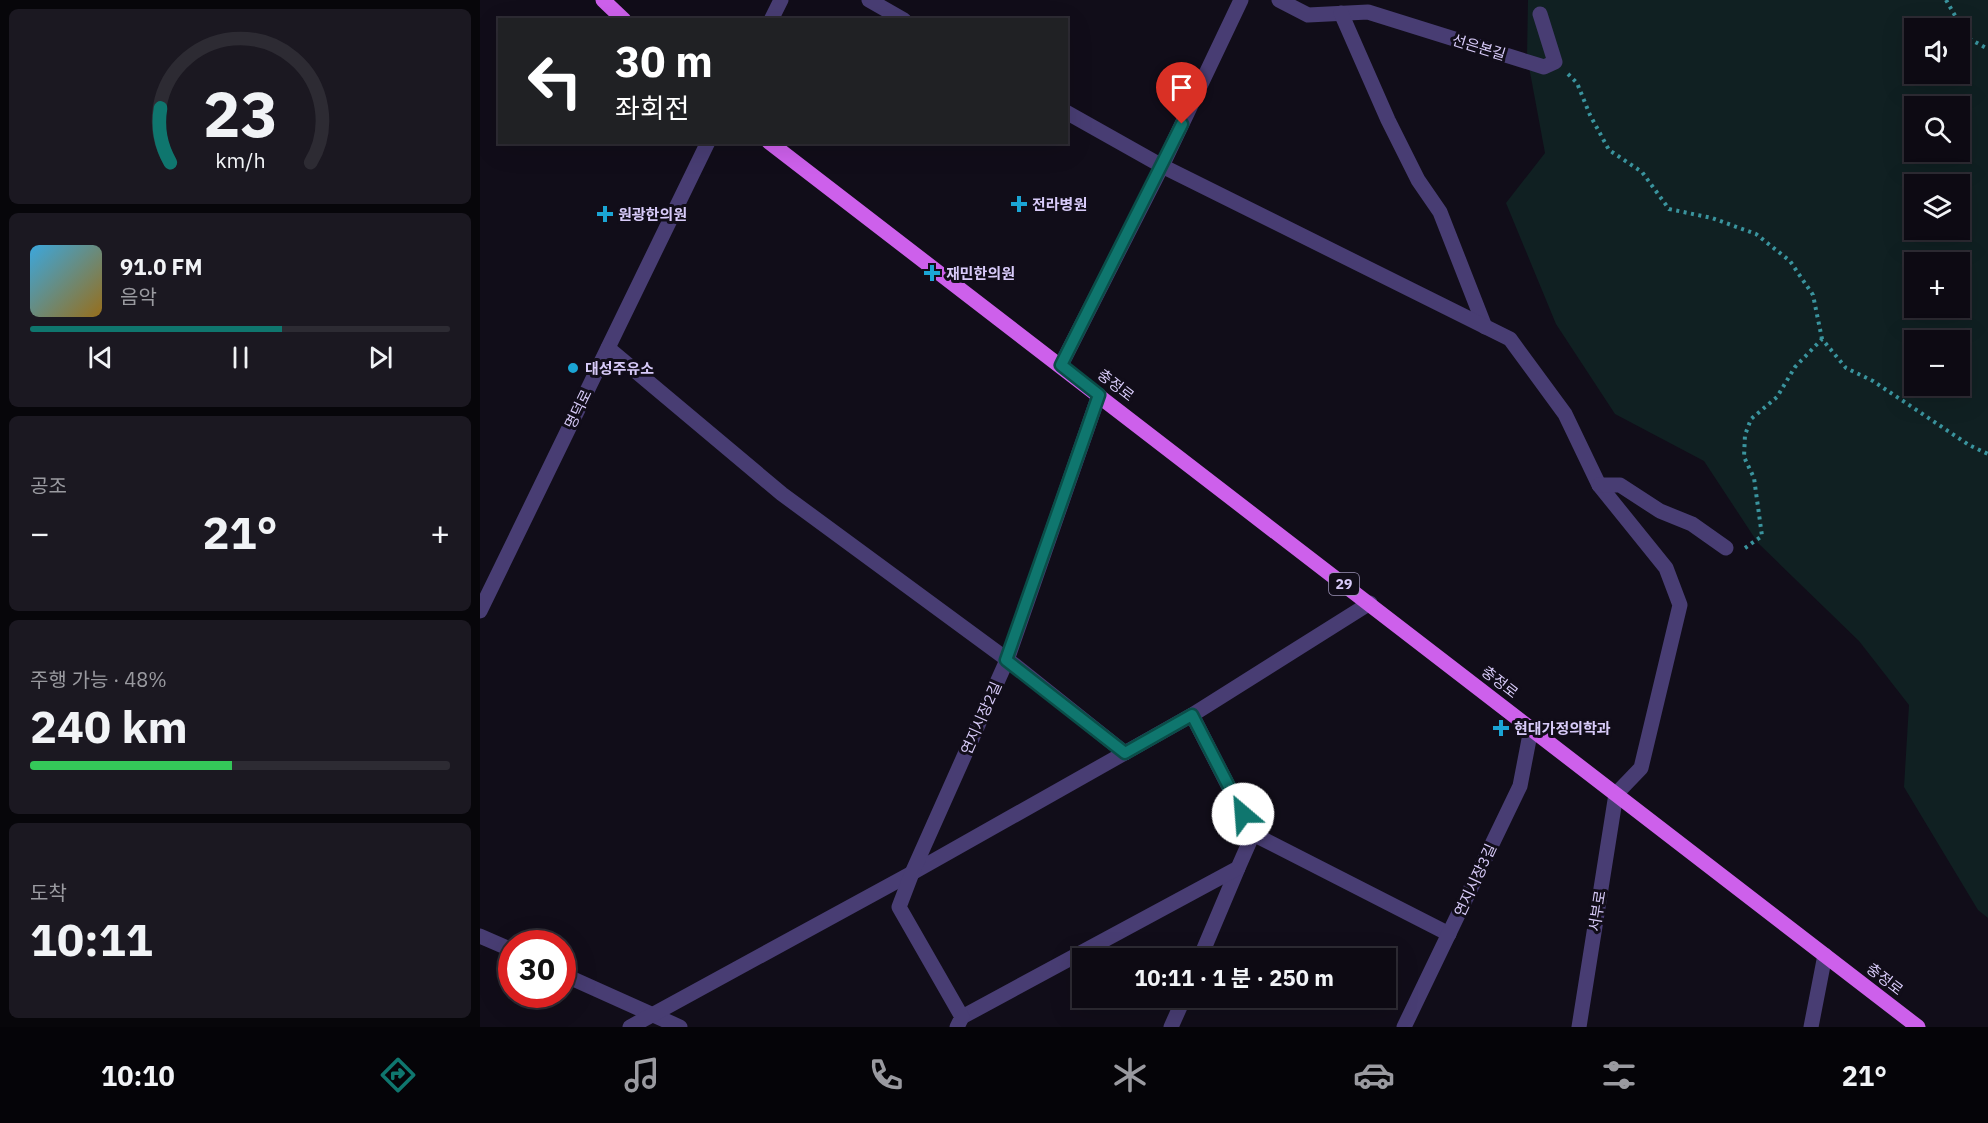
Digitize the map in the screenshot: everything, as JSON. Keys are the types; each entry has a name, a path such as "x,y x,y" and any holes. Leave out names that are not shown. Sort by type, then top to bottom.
{"main road":[{"path":"603,0 622,18"},
{"name":"충정로","path":"772,144 1918,1027"}],"street":[{"path":"772,18 781,0"},
{"path":"869,0 900,18"},
{"path":"1061,365 1162,166 1241,0"},
{"name":"선은본길","path":"1279,0 1308,15 1331,9 1371,6 1544,67 1555,62"},
{"path":"1331,9 1413,170 1440,212 1485,327"},
{"path":"1540,14 1555,62"},
{"path":"1068,113 1162,166 1510,339 1565,414 1599,485 1666,568 1680,605 1641,768 1616,794"},
{"name":"명덕로","path":"480,611 707,144"},
{"path":"608,348 782,494 1006,660 1125,753"},
{"name":"연지시장2길","path":"959,1022 899,907 1006,660 1099,395"},
{"path":"1599,485 1620,485 1660,511 1692,524 1726,548"},
{"path":"630,1027 912,873 1192,715 1370,603"},
{"path":"1192,715 1253,834 1449,934"},
{"name":"연지시장3길","path":"1404,1027 1520,786 1531,729"},
{"name":"서부로","path":"1578,1027 1616,794"},
{"path":"1204,948 1253,834"},
{"path":"959,1022 1238,868"},
{"path":"480,936 498,944"},
{"path":"1811,1027 1825,955"},
{"path":"576,980 680,1027"},
{"path":"1171,1027 1180,1008"}],"path":[{"path":"1946,0 1968,38 1988,49"},
{"path":"1555,62 1577,83 1590,115 1609,150 1642,172 1669,209 1712,218 1756,234 1790,261 1814,295 1822,339 1846,368 1873,381 1969,445 1988,454"},
{"path":"1726,548 1739,553 1762,536 1754,478 1744,457 1745,435 1751,419 1777,397 1795,367 1822,339"}],"shaded area":[{"path":"1528,0 1988,0 1988,918 1978,910 1904,787 1909,705 1859,641 1758,543 1704,461 1615,414 1556,324 1506,203 1545,153 1527,56"}],"place":[{"name":"전라병원","path":"1019,204"},
{"name":"원광한의원","path":"605,214"},
{"name":"재민한의원","path":"932,273"},
{"name":"대성주유소","path":"573,368"},
{"name":"현대가정의학과","path":"1501,728"}],"route":[{"path":"1182,124 1061,365 1099,395 1006,660 1125,753 1192,715 1243,814"}]}
